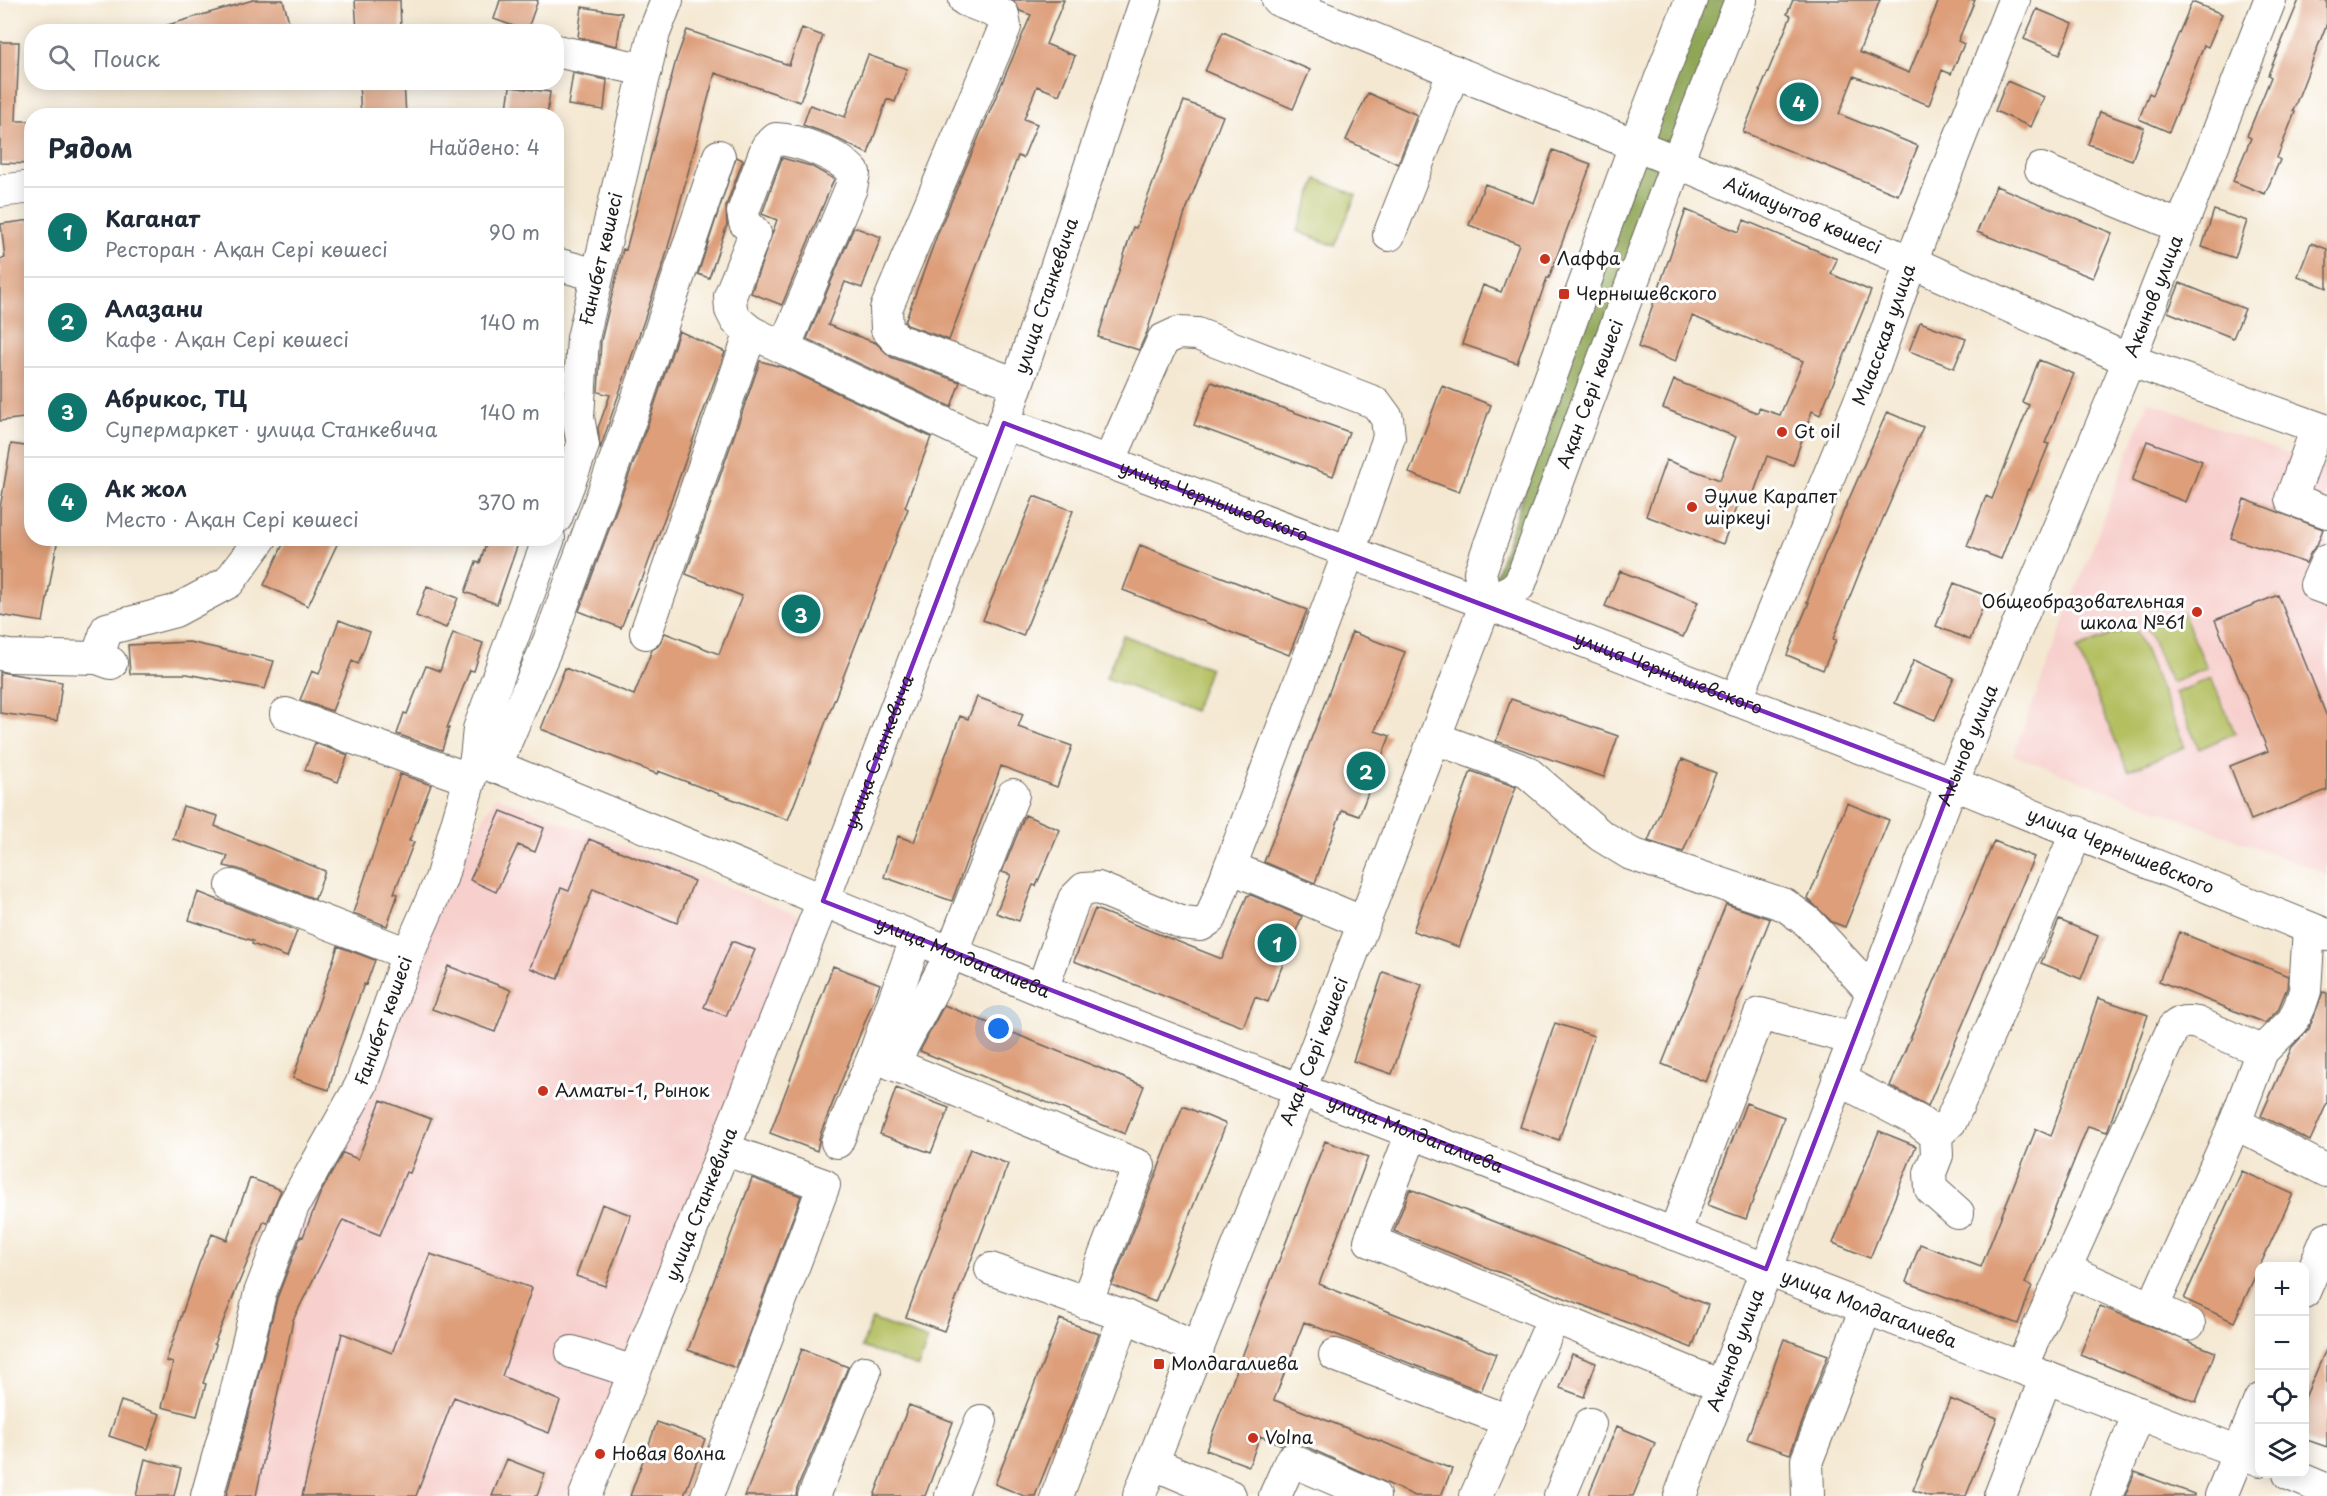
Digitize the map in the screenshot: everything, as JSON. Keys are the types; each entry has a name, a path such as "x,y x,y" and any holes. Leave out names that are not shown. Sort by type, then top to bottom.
{"street":[{"name":"Ғанибет көшесі","path":"564,496 583,445 578,417 583,338 654,33 667,0"},
{"path":"965,0 1003,15 1005,27 886,309 887,329 897,340 1017,384"},
{"name":"улица Станкевича","path":"585,1496 823,902 999,435 1146,0"},
{"name":"Аймауытов көшесі","path":"1278,0 1635,144 1911,262 2129,360 2322,430"},
{"path":"1486,603 1480,572 1635,144 1691,0"},
{"name":"Ақан Сері көшесі","path":"1139,1496 1300,1090 1486,603 1519,586 1677,162 1741,0"},
{"name":"Миасская улица","path":"1736,700 1874,366 1911,262 2014,0"},
{"name":"Акынов улица","path":"1680,1496 1952,783 2129,360 2270,0"},
{"path":"564,53 646,70"},
{"path":"1389,235 1454,71"},
{"path":"645,633 751,332 736,320 730,296 755,233 745,223 742,212 767,147 776,139 791,140 845,163 854,173 851,188 784,348"},
{"path":"480,768 549,641 633,412 720,156"},
{"path":"2041,169 2181,226"},
{"path":"0,190 24,188"},
{"path":"564,266 597,275"},
{"name":"улица Чернышевского","path":"751,332 784,348 999,435 1109,462 1486,603 2077,832 2318,931"},
{"path":"1042,990 1074,899 1084,889 1098,888 1183,922 1201,925 1211,918 1349,552 1389,437 1387,418 1376,403 1197,334 1178,333 1163,340 1109,462"},
{"path":"2322,430 2291,499 2327,512"},
{"path":"0,654 104,661 107,629 175,611 230,582 255,546"},
{"name":"Ғанибет көшесі","path":"207,1496 235,1396 260,1293 293,1206 361,1085 408,954 441,879 480,768 479,729 546,546"},
{"path":"2327,560 2316,585 2327,589"},
{"name":"улица Молдагалиева","path":"286,714 480,768 1042,990 2249,1456"},
{"path":"1435,738 1527,772 1600,835 1631,854 1785,905 1808,922 1872,992"},
{"path":"837,1142 884,1060 951,954 1013,795"},
{"path":"1936,1135 1951,1121 2077,832"},
{"path":"1230,867 1364,923"},
{"path":"232,886 408,954"},
{"path":"2152,1309 2235,1123 2262,1051 2293,1021 2300,1006 2318,931"},
{"path":"884,1060 916,939"},
{"path":"1674,1234 1760,1014 1854,1039"},
{"path":"2000,1496 2033,1372 2064,1269 2173,1028 2178,1023 2187,1021 2197,1023 2262,1051"},
{"path":"884,1060 1139,1166 1086,1303"},
{"path":"1838,1078 1918,1121 1936,1135 1937,1155 1930,1173 1931,1189 1958,1213"},
{"path":"2235,1123 2327,1171"},
{"path":"1412,1133 1370,1241 1721,1386"},
{"path":"707,1496 824,1185 724,1149"},
{"path":"2309,1280 2327,1238"},
{"path":"991,1269 1125,1316 1198,1349"},
{"path":"2064,1269 2189,1324"},
{"path":"1808,1496 1807,1460 1866,1308"},
{"path":"1058,1496 1125,1316"},
{"path":"1476,1496 1554,1317"},
{"path":"572,1352 634,1372"},
{"path":"1335,1355 1509,1421"},
{"path":"814,1496 865,1372"},
{"path":"2106,1496 2139,1413"},
{"path":"951,1496 981,1421"},
{"path":"2221,1496 2249,1456 2255,1422"},
{"path":"1560,1496 1590,1424"},
{"path":"1275,1496 1291,1460 1374,1496"},
{"path":"1152,1463 1230,1496"},
{"path":"2300,1478 2327,1490"}],"highlighted area":[{"path":"1004,423 1952,783 1766,1269 823,901"}],"shaded area":[{"name":"Общеобразовательная школа №61","path":"2148,401 2327,469 2327,874 2013,755"},
{"name":"Алматы-1, Рынок","path":"496,796 803,917 572,1496 210,1496 235,1397 408,954"}],"green space":[{"path":"1701,0 1732,0 1673,149 1648,136"},
{"path":"1640,158 1664,171 1511,577 1492,586"},
{"path":"1317,179 1356,195 1335,246 1297,231"},
{"path":"2183,613 2207,668 2171,683 2147,628"},
{"path":"2134,625 2185,747 2128,771 2077,649"},
{"path":"1123,635 1210,668 1194,711 1106,678"},
{"path":"2211,678 2235,733 2199,749 2175,693"},
{"path":"872,1319 928,1340 918,1367 862,1347"}],"building":[{"path":"253,0 283,0 290,24 171,24"},
{"path":"355,0 400,0 401,24 356,24"},
{"path":"500,0 538,0 529,24 508,24 494,19"},
{"path":"1012,0 1064,0 1046,44 1075,56 1059,95 1037,86 1024,119 1037,124 1023,158 1018,156 949,340 907,325 905,322 939,230 1031,15 1020,11"},
{"path":"1793,0 1880,0 1859,52 1909,73 1939,0 1975,0 1958,41 1964,44 1951,74 1942,70 1929,105 1854,76 1839,114 1918,146 1898,195 1743,132 1791,16 1787,14"},
{"path":"2299,0 2327,0 2327,23 2293,111 2295,112 2277,158 2280,160 2265,194 2233,181 2251,138 2247,136 2271,77 2268,75"},
{"path":"2192,2 2222,14 2208,47 2204,45 2169,132 2139,119 2149,93 2153,95"},
{"path":"582,7 622,13 617,46 578,37"},
{"path":"2037,9 2073,24 2060,54 2024,39"},
{"path":"802,28 823,36 800,102 715,73 664,262 600,449 598,428 610,395 598,392 601,341 623,249 626,250 676,60 687,30 789,65"},
{"path":"1223,32 1310,70 1293,109 1205,71"},
{"path":"0,42 19,42 16,121 24,121 24,164 0,163"},
{"path":"868,55 907,69 895,102 887,99 868,154 826,133 803,125 810,105 845,117"},
{"path":"573,73 607,80 604,110 568,105"},
{"path":"2007,81 2044,97 2031,127 1995,111"},
{"path":"359,90 404,90 406,108 361,108"},
{"path":"510,90 550,92 548,108 507,108"},
{"path":"1368,93 1417,115 1398,164 1346,140"},
{"path":"1184,101 1223,116 1185,213 1147,332 1139,350 1098,337 1133,227 1136,228"},
{"path":"2100,112 2144,128 2132,160 2088,144"},
{"path":"1553,150 1591,164 1517,363 1462,344 1483,285 1501,292 1519,244 1469,225 1485,184 1534,203"},
{"path":"736,157 743,160 726,206 727,225 709,278 698,274"},
{"path":"782,158 811,166 834,179 782,305 751,293 777,220 762,214"},
{"path":"1996,186 2112,233 2093,278 1977,232"},
{"path":"1686,210 1739,232 1744,220 1837,259 1831,274 1871,291 1820,415 1812,411 1793,465 1767,456 1752,498 1741,494 1723,544 1646,516 1666,460 1720,480 1736,437 1663,408 1674,380 1758,413 1759,408 1780,415 1803,361 1692,316 1675,362 1638,347"},
{"path":"2214,210 2247,221 2235,258 2202,247"},
{"path":"24,221 24,418 0,421 0,259 5,258 1,224"},
{"path":"854,227 881,237 862,288 845,282 828,325 876,343 891,357 960,382 951,407 807,339"},
{"path":"2311,243 2327,249 2327,288 2298,276"},
{"path":"2180,283 2245,309 2233,338 2168,312"},
{"path":"1920,322 1966,339 1954,368 1909,351"},
{"path":"679,331 725,352 642,580 640,580 621,628 579,611 650,418"},
{"path":"2039,360 2074,374 2045,443 2049,444 2030,490 2028,489 2001,559 1967,546 1986,496 1992,499 2029,405 2022,402"},
{"path":"760,361 785,368 931,437 905,507 908,509 788,820 658,771 657,774 541,729 565,668 634,695 652,650 658,646 665,633 719,654 742,596 686,574"},
{"path":"1211,382 1349,432 1333,476 1194,425"},
{"path":"1442,386 1491,405 1459,492 1409,473"},
{"path":"1887,412 1923,427 1860,571 1823,670 1787,655 1809,602 1807,602 1824,556"},
{"path":"2147,441 2202,461 2186,502 2132,481"},
{"path":"11,444 24,446 24,546 57,546 43,622 0,615 0,508"},
{"path":"1034,496 1073,511 1023,636 983,620"},
{"path":"2244,499 2323,529 2306,563 2231,538"},
{"path":"1140,545 1307,610 1289,655 1123,590"},
{"path":"282,546 336,546 308,606 264,585"},
{"path":"485,546 517,546 497,604 465,592 476,562 480,563"},
{"path":"1620,571 1698,602 1683,637 1605,606"},
{"path":"1954,583 1987,596 1970,640 1936,626"},
{"path":"427,586 458,598 446,628 416,616"},
{"path":"2278,595 2327,717 2327,790 2251,820 2230,766 2268,751 2215,620"},
{"path":"339,620 370,632 358,664 352,661 332,711 300,700 312,671 319,674"},
{"path":"1352,632 1405,652 1375,731 1390,736 1359,816 1342,810 1315,883 1264,862"},
{"path":"453,633 483,643 474,671 470,670 447,728 449,728 442,750 397,734 426,666 440,671"},
{"path":"189,642 274,661 265,689 187,674 130,674 128,645"},
{"path":"1914,660 1954,678 1935,720 1895,703"},
{"path":"0,672 62,682 57,721 0,713"},
{"path":"977,697 1023,714 1018,727 1072,746 1057,787 1001,766 952,901 884,877 898,836 914,842 960,716 968,719"},
{"path":"1511,699 1618,736 1604,777 1496,741"},
{"path":"315,743 348,755 338,782 305,770"},
{"path":"1682,759 1716,773 1683,852 1648,841"},
{"path":"1471,771 1516,787 1459,947 1413,931"},
{"path":"400,774 431,785 409,841 414,842 394,893 398,894 387,926 353,913"},
{"path":"1847,803 1889,820 1845,927 1832,922 1808,899"},
{"path":"183,806 218,816 215,826 325,871 315,899 238,869 224,866 228,856 173,839"},
{"path":"501,811 544,828 535,852 518,845 496,892 470,880"},
{"path":"1025,815 1060,830 1036,886 1033,885 1019,921 996,913 1011,875 1002,872"},
{"path":"589,839 694,881 677,923 593,889 558,979 530,968 561,888 569,891"},
{"path":"1994,841 2034,857 1928,1106 1890,1086"},
{"path":"198,892 297,931 287,957 252,944 253,941 189,920"},
{"path":"1251,895 1302,916 1268,1002 1255,997 1243,1027 1074,961 1095,909 1222,959 1247,896"},
{"path":"1726,904 1770,919 1706,1082 1662,1064"},
{"path":"2059,920 2098,936 2081,979 2041,963"},
{"path":"2179,932 2288,976 2287,988 2278,1010 2265,1023 2159,981"},
{"path":"732,941 755,950 726,1016 704,1007"},
{"path":"338,946 375,960 337,1058 329,1090 293,1078"},
{"path":"448,966 511,990 495,1032 432,1009"},
{"path":"833,966 880,984 820,1135 817,1151 770,1133"},
{"path":"1383,972 1422,985 1392,1074 1353,1061"},
{"path":"2323,992 2327,993 2327,1103 2310,1141 2261,1116 2292,1047 2309,1029"},
{"path":"2098,998 2148,1015 2107,1132 2088,1126 2025,1283 2032,1286 2018,1324 1906,1282 1920,1244 1981,1267 2036,1129 2051,1136"},
{"path":"944,1005 1144,1086 1125,1134 920,1051"},
{"path":"1555,1023 1594,1036 1559,1140 1520,1127"},
{"path":"896,1088 949,1108 931,1153 880,1134"},
{"path":"381,1100 431,1119 410,1173 406,1172 380,1235 343,1220 293,1320 256,1496 226,1496 277,1298 301,1236 303,1237 320,1194 343,1153 358,1159"},
{"path":"1746,1103 1784,1117 1746,1219 1708,1205"},
{"path":"1183,1106 1226,1124 1155,1302 1112,1285"},
{"path":"1879,1131 1916,1146 1870,1258 1833,1243"},
{"path":"1325,1141 1368,1157 1319,1284 1496,1354 1481,1391 1304,1322 1274,1400 1452,1469 1441,1496 1415,1496 1298,1443 1290,1442 1282,1445 1260,1436 1249,1466 1206,1450"},
{"path":"970,1149 1008,1164 944,1331 906,1317"},
{"path":"2242,1171 2293,1194 2262,1262 2255,1262 2255,1276 2234,1322 2184,1299"},
{"path":"250,1178 281,1190 267,1223 264,1221 214,1344 216,1345 203,1383 206,1384 197,1416 162,1407 173,1363 166,1361 200,1261 212,1234 227,1240"},
{"path":"752,1178 801,1196 736,1368 688,1350"},
{"path":"1410,1189 1708,1305 1692,1348 1394,1231"},
{"path":"602,1204 631,1215 605,1286 576,1276"},
{"path":"430,1254 532,1288 502,1376 560,1401 549,1433 454,1397 416,1496 302,1496 342,1333 392,1353"},
{"path":"2100,1306 2215,1352 2196,1402 2080,1355"},
{"path":"1060,1319 1099,1334 1035,1496 1024,1496 995,1484"},
{"path":"1784,1339 1828,1355 1790,1454 1747,1439"},
{"path":"2327,1347 2327,1447 2309,1441 2309,1388"},
{"path":"802,1349 848,1367 796,1496 745,1496"},
{"path":"1572,1354 1596,1363 1584,1397 1560,1388"},
{"path":"1950,1399 1997,1418 1966,1496 1929,1496 1913,1490"},
{"path":"121,1401 160,1414 148,1449 109,1436"},
{"path":"909,1405 953,1422 925,1496 874,1496"},
{"path":"657,1422 705,1439 684,1496 630,1496"},
{"path":"1617,1426 1655,1443 1633,1496 1588,1496"},
{"path":"145,1459 181,1468 174,1496 136,1496"},
{"path":"507,1459 545,1474 537,1496 492,1496"},
{"path":"2135,1472 2194,1494 2194,1496 2125,1496"}],"place":[{"name":"Ак жол","path":"1799,102"},
{"name":"Лаффа","path":"1545,259"},
{"name":"Чернышевского","path":"1564,294"},
{"name":"Gt oil","path":"1782,432"},
{"name":"Әулие Карапет шіркеуі","path":"1692,507"},
{"name":"Общеобразовательная школа №61","path":"2197,612"},
{"name":"Абрикос, ТЦ","path":"801,614"},
{"name":"Алазани","path":"1366,771"},
{"name":"Каганат","path":"1277,943"},
{"name":"Алматы-1, Рынок","path":"543,1091"},
{"name":"Молдагалиева","path":"1159,1364"},
{"name":"Volna","path":"1253,1438"},
{"name":"Новая волна","path":"600,1454"}]}
